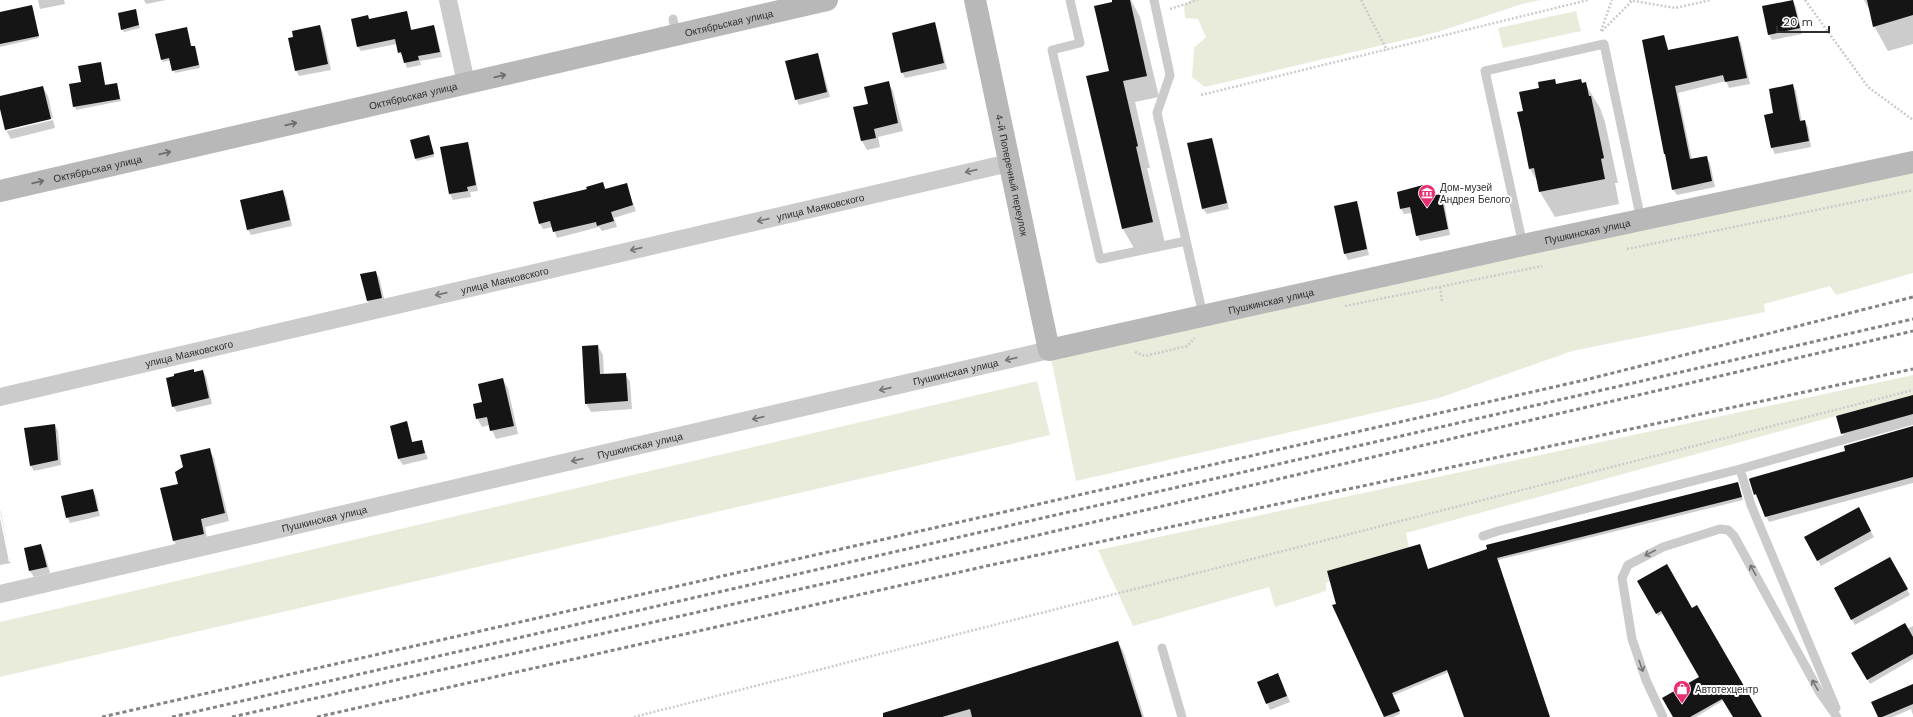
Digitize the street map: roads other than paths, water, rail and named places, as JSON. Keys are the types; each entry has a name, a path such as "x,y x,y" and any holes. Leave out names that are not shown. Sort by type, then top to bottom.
{"street":[{"path":"448,0 466,83"},
{"name":"Октябрьская улица","path":"0,191 466,83 674,27 827,0"},
{"name":"4-й Поперечный переулок","path":"975,0 1049,350"},
{"name":"Пушкинская улица","path":"0,594 1203,315 1523,244 1913,162"},
{"name":"улица Маяковского","path":"0,397 1009,163"}],"lane":[{"path":"1070,0 1080,43 1052,50 1100,259 1186,241"},
{"path":"1154,0 1170,75 1157,113 1203,315"},
{"path":"1523,244 1485,71 1604,44 1640,220"},
{"path":"1484,536 1505,529 1740,469 1913,420"},
{"path":"1740,469 1751,505 1838,717"},
{"path":"1663,717 1646,680 1632,639 1622,578 1628,565 1663,547 1720,529 1728,530 1734,536 1820,693 1838,717"},
{"path":"1162,648 1182,717"}],"railway":[{"path":"102,717 1589,379 1913,297"},
{"path":"172,717 1913,319"},
{"path":"232,717 987,547 1913,331"},
{"path":"317,717 991,565 1913,369"}],"place":[{"name":"Дом-музей Андрея Белого","path":"1427,208"},
{"name":"Автотехцентр","path":"1682,704"}]}
